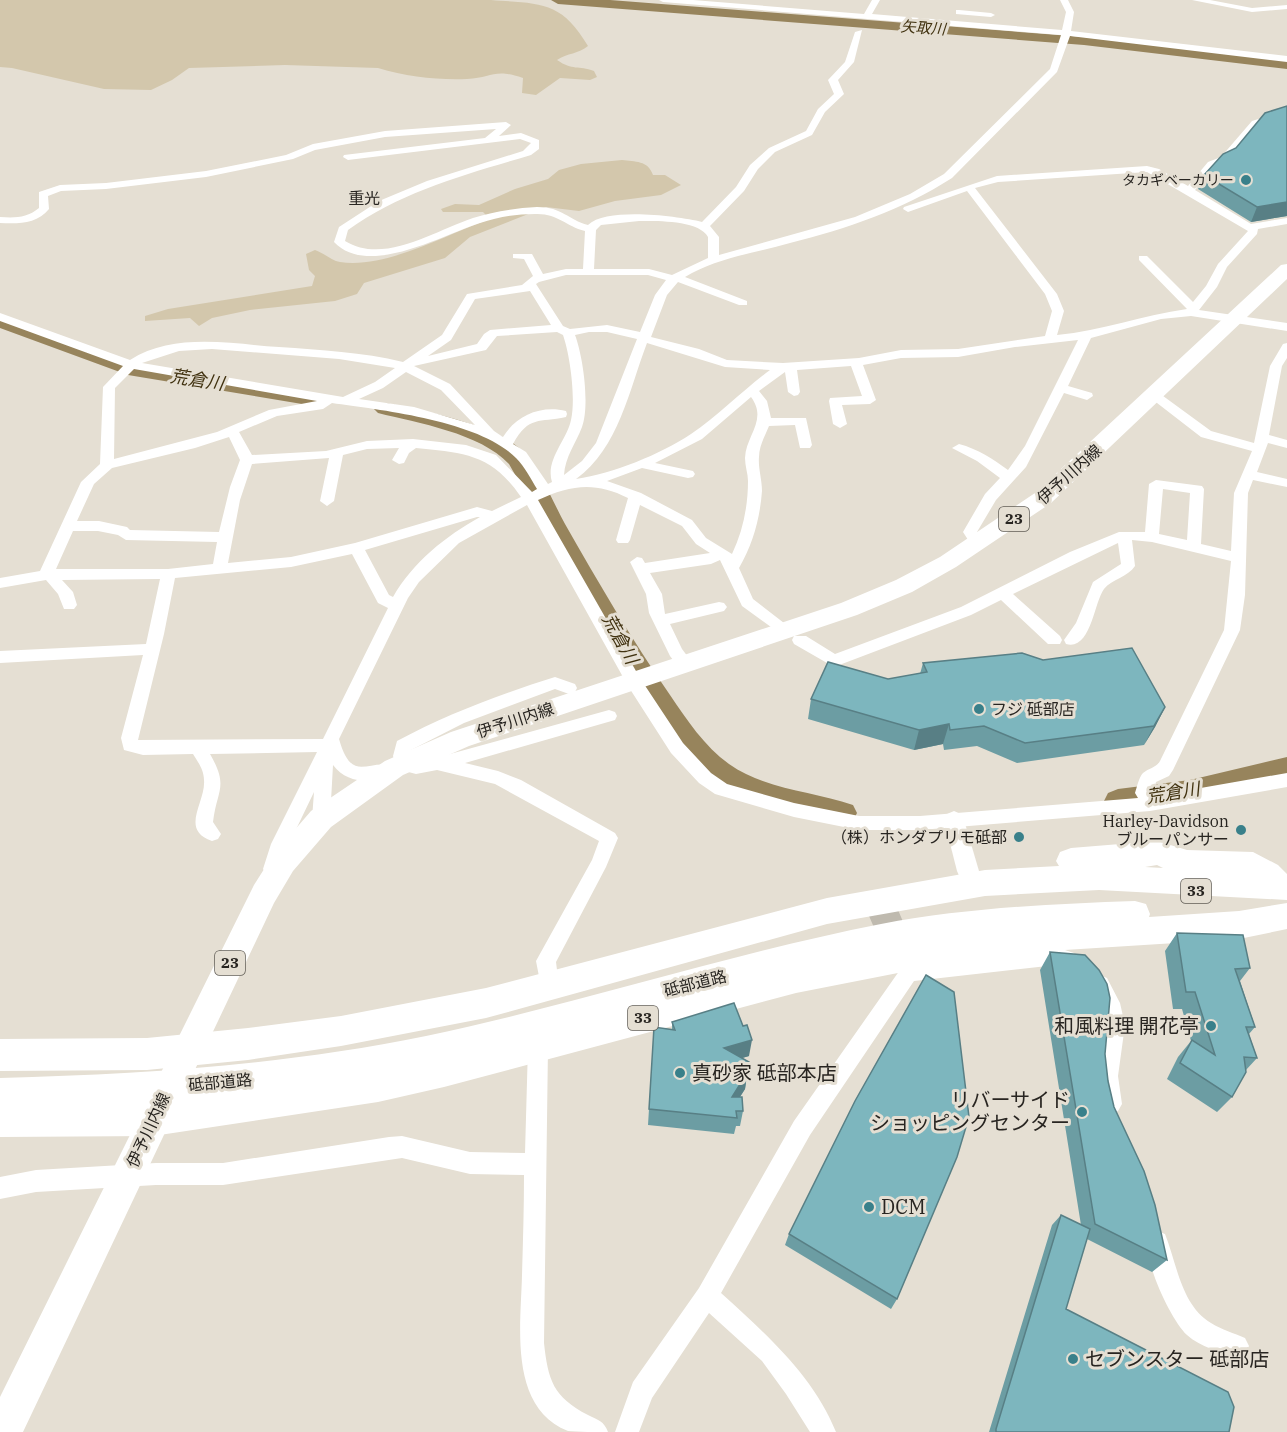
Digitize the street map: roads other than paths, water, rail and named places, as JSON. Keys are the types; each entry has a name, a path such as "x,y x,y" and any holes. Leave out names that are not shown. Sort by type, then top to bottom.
{"highway":[{"name":"33","path":"0,1056 124,1055 187,1051 404,1020 486,1003 827,911 879,904 984,876 1190,872 1285,900"},
{"name":"砥部道路","path":"0,1070 132,1066 242,1057 415,1030 871,918 980,900 1099,875 1165,890 1285,900"},
{"name":"33","path":"0,1120 153,1119 378,1086 444,1071 796,978 1033,938 1239,925 1285,900"},
{"name":"砥部道路","path":"0,1095 106,1092 225,1083 362,1065 479,1040 685,985 880,938 1012,920 1163,914 1285,900"}],"main road":[{"name":"伊予川内線","path":"3,1432 264,894 283,863 321,819 399,766 468,735 681,667 849,609 904,586 948,562 1043,498 1287,269"}],"street":[{"path":"663,0 1066,34 1287,59"},
{"path":"866,17 876,0"},
{"path":"264,894 280,844 397,606 413,579 436,553 491,517 572,476 595,455 608,429 661,296 674,278 714,261 873,213 934,186 948,176 1054,70 1064,47 1069,22 1070,12 1064,0"},
{"path":"1196,0 1252,10 1287,7"},
{"path":"959,12 1003,16"},
{"path":"1058,21 1069,22"},
{"path":"704,226 740,189 754,167 772,150 808,134 813,129 821,111 839,94 833,81 848,66 853,44 859,32"},
{"path":"1188,192 1212,164 1225,159 1255,123 1287,113"},
{"path":"0,220 20,221 36,216 44,209 43,194 53,189 106,186 206,174 290,157 313,147 385,134 506,125 486,141"},
{"path":"348,157 521,136 536,142 532,151 465,172 382,206 343,229 339,242 356,252 382,253 415,244 478,220 528,210 558,213 581,228 591,229"},
{"path":"762,248 774,248 869,226 969,187 997,179 1147,169 1155,171 1237,222 1250,227 1287,221"},
{"path":"969,187 1051,294 1058,311 1050,339"},
{"path":"588,271 591,229 598,222 657,217 679,219 704,226 712,232 715,237 714,261"},
{"path":"1193,310 1211,287 1222,266 1253,232 1250,227"},
{"path":"518,256 528,256 535,282 534,288 573,344 574,369 580,400 579,419 570,443 556,469 555,476 543,491"},
{"path":"1143,258 1193,310"},
{"path":"346,400 366,393 447,337 471,296 535,282 566,272 649,272 674,278 743,303"},
{"path":"408,366 482,347 488,337 494,333 605,326 725,363 787,367 856,362 901,354 958,353 1086,336 1160,316 1193,310 1287,327"},
{"path":"0,317 131,365 414,411 489,434 506,444 521,455 543,491 552,535 677,748 705,778 721,789 794,810 859,823 920,823 1147,799 1287,780"},
{"path":"976,543 970,532 990,497 1019,467 1032,446 1086,336"},
{"path":"107,465 109,387 131,365 162,351 209,345 300,353 346,354 408,366 448,389 489,434"},
{"path":"1147,799 1149,778 1162,771 1167,765 1232,630 1238,595 1237,557 1241,493 1261,443 1276,366 1287,347"},
{"path":"840,424 835,401 870,400 856,362"},
{"path":"247,460 337,453 347,448 367,445 413,443 439,445 466,449 491,458 522,488 543,491 592,481 640,464 697,436 752,390 787,367"},
{"path":"787,367 794,392"},
{"path":"1062,388 1088,396"},
{"path":"733,566 746,541 755,485 752,459 765,422 762,404 752,390"},
{"path":"1154,396 1206,434 1261,443 1287,444"},
{"path":"69,605 65,592 50,574 88,482 107,465 190,445 274,413 318,406 331,398"},
{"path":"506,444 513,431 526,419 536,415 561,414"},
{"path":"765,422 801,421 805,445"},
{"path":"439,445 464,426"},
{"path":"220,569 236,485 247,460 238,439 231,431"},
{"path":"399,460 403,451 413,443"},
{"path":"959,448 982,458 1008,478"},
{"path":"327,501 337,453"},
{"path":"640,464 688,474"},
{"path":"1250,475 1287,483"},
{"path":"592,481 636,496 687,523 701,541 721,552 733,566 736,580 747,602 776,622"},
{"path":"1152,537 1156,484 1197,489 1194,547"},
{"path":"622,540 636,496"},
{"path":"0,584 50,574 168,573 291,562 356,548 477,512 484,512 491,517"},
{"path":"70,526 99,526 110,530 122,530 126,535 143,537 225,537"},
{"path":"800,640 834,661 966,611 1075,555 1124,535 1152,537 1237,557"},
{"path":"1072,640 1083,625 1098,586 1128,566 1124,535"},
{"path":"356,548 383,598 397,606"},
{"path":"681,667 657,613 654,594 638,565 711,559 721,552"},
{"path":"168,573 152,649 129,738 130,745 143,748 328,746"},
{"path":"1003,592 1054,640"},
{"path":"661,621 718,607"},
{"path":"0,657 152,649"},
{"path":"399,766 404,747 430,731 555,683 568,688"},
{"path":"328,746 348,770 367,774 399,766 416,767 433,764 585,717 609,716"},
{"path":"321,819 328,746"},
{"path":"198,747 213,776 204,824 205,830 212,834"},
{"path":"433,764 467,770 506,782 609,838 600,862 546,961 549,986"},
{"path":"954,820 984,876"},
{"path":"627,1432 642,1391 707,1296 802,1128 887,1002 903,959 1056,956 1082,963 1102,988 1110,1003 1115,1024 1108,1076 1111,1108 1115,1119"},
{"path":"538,1046 532,1343 534,1366 542,1393 552,1406 564,1416 596,1432"},
{"path":"0,1188 36,1181 156,1174 214,1174 256,1170 395,1147 470,1163 537,1164"},
{"path":"1153,1226 1173,1293 1195,1326 1218,1340 1237,1346"},
{"path":"707,1296 770,1353 824,1432"}],"waterway":[{"name":"矢取川","path":"558,0 1084,41 1287,65"},
{"name":"荒倉川","path":"0,321 135,371 314,400"},
{"name":"荒倉川","path":"385,409 470,432 500,445 517,459 637,668 679,730 717,771 753,789 843,813"},
{"name":"荒倉川","path":"1118,801 1190,791 1287,768"}],"tunnel":[{"path":"881,907 898,947"}],"place":[{"name":"タカギベーカリー","path":"1246,180"},
{"name":"フジ 砥部店","path":"979,709"},
{"name":"Harley-Davidson ブルーパンサー","path":"1241,830"},
{"name":"（株）ホンダプリモ砥部","path":"1019,837"},
{"name":"和風料理 開花亭","path":"1211,1026"},
{"name":"真砂家 砥部本店","path":"680,1073"},
{"name":"リバーサイド ショッピングセンター","path":"1082,1112"},
{"name":"DCM","path":"869,1207"},
{"name":"セブンスター 砥部店","path":"1073,1359"}],"district":[{"name":"重光","path":"364,198"}]}
